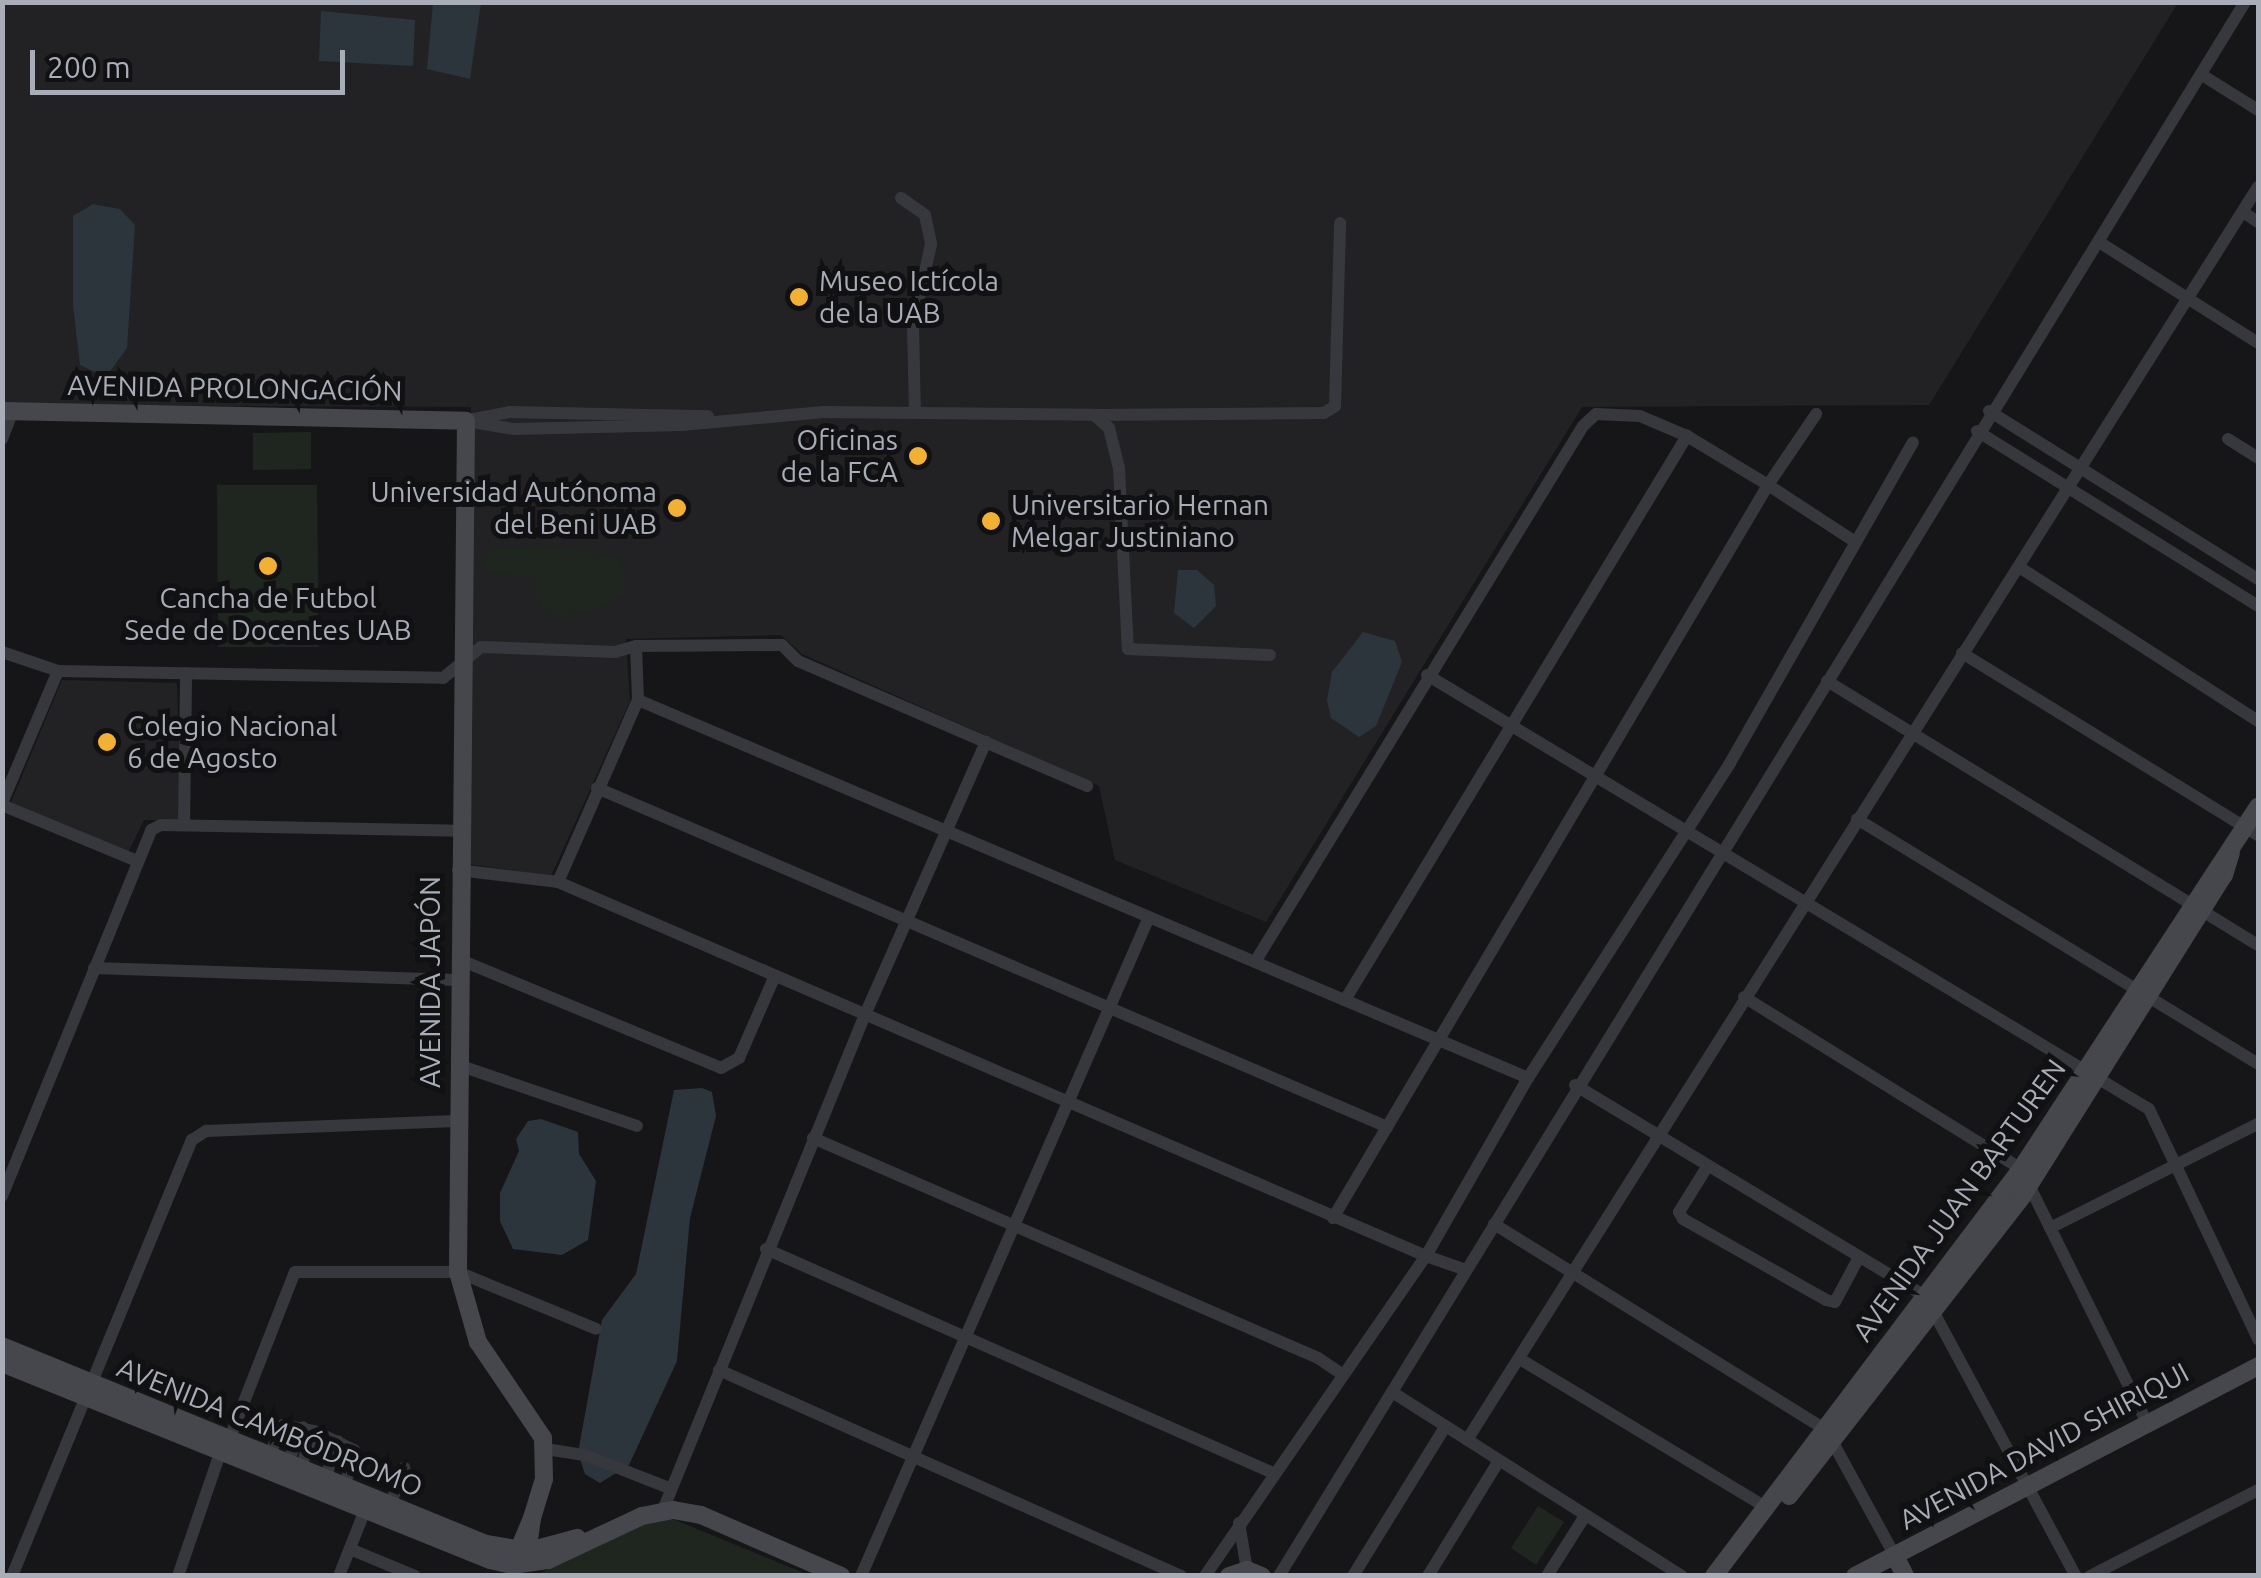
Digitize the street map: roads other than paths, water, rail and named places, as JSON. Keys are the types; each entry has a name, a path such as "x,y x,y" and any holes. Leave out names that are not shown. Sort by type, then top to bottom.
{"street":[{"path":"1279,1576 1989,411 2099,242 2245,2"},
{"path":"2202,75 2258,110"},
{"path":"1467,1440 1520,1360 1656,1134 1808,901 2258,186"},
{"path":"902,198 924,215 931,244 913,326 916,413"},
{"path":"2243,212 2258,222"},
{"path":"466,421 509,412 680,411 716,417 1324,413 1336,406 1340,222"},
{"path":"2099,242 2258,344"},
{"path":"2,439 8,411"},
{"name":"AVENIDA PROLONGACIÓN","path":"8,411 466,421"},
{"path":"1989,411 2258,580"},
{"path":"1255,962 1427,674 1583,426 1596,414 1640,416 1688,436 1854,541"},
{"path":"1333,1218 1594,774 1768,486 1816,414"},
{"path":"1094,415 1109,428 1119,468 1128,650 1270,655"},
{"name":"AVENIDA JAPÓN","path":"466,421 466,663 458,870 458,1272 478,1342 535,1422 546,1449"},
{"path":"1977,431 2258,606"},
{"path":"1345,1000 1688,436"},
{"path":"2228,440 2258,458"},
{"path":"1205,1576 1340,1373 1426,1256 1528,1078 1684,828 1730,763 1913,442"},
{"path":"2019,567 2258,722"},
{"path":"2,652 58,671 442,678 466,663 481,647 615,652 636,646 782,644 798,662 1087,786"},
{"path":"558,882 638,700 636,646"},
{"path":"1962,652 2252,832"},
{"path":"58,671 2,804 137,862"},
{"path":"184,825 186,673"},
{"path":"1427,674 2148,1109 2179,1163 2258,1339"},
{"path":"1827,681 2258,945"},
{"path":"638,700 1528,1078"},
{"path":"663,1510 813,1138 986,742"},
{"path":"598,788 1387,1127"},
{"name":"AVENIDA JUAN BARTUREN","path":"1725,1576 2025,1177 2233,846 2252,832 2258,807"},
{"path":"1858,818 2258,1064"},
{"path":"2,1196 152,830 184,825 460,831"},
{"path":"458,870 558,882 1068,1106 1466,1270"},
{"path":"861,1576 917,1457 1149,917"},
{"path":"458,959 721,1068 739,1058 774,978"},
{"path":"94,968 458,980"},
{"path":"1744,997 2025,1177 2146,1421"},
{"path":"458,1064 637,1126"},
{"path":"1575,1086 1929,1304 2076,1576"},
{"path":"12,1576 192,1140 206,1131 456,1122"},
{"path":"2050,1228 2258,1124"},
{"path":"813,1138 1016,1223 1340,1373"},
{"path":"1707,1167 1679,1212 1683,1219 1826,1300 1835,1302 1858,1259"},
{"path":"1494,1224 1830,1436 1905,1576"},
{"path":"766,1250 1272,1472"},
{"path":"178,1576 295,1272 458,1272 596,1328"},
{"name":"AVENIDA CAMBÓDROMO","path":"2,1346 86,1390"},
{"path":"1520,1360 1765,1507"},
{"name":"AVENIDA CAMBÓDROMO","path":"2,1363 86,1390 365,1510 519,1564"},
{"name":"AVENIDA DAVID SHIRIQUI","path":"1854,1576 2258,1366"},
{"path":"719,1370 1181,1576"},
{"path":"1392,1392 1682,1576"},
{"path":"269,1456 284,1425 309,1429 354,1450 345,1487"},
{"path":"1352,1576 1445,1427"},
{"path":"294,1466 309,1429"},
{"name":"AVENIDA JUAN BARTUREN","path":"1714,1576 1765,1507 1830,1436"},
{"path":"325,1479 338,1441"},
{"name":"AVENIDA CAMBÓDROMO","path":"225,1447 269,1456 390,1505 519,1564"},
{"path":"519,1564 546,1449 586,1455 669,1488"},
{"path":"1435,1573 1498,1462"},
{"path":"390,1505 404,1468"},
{"path":"2090,1576 2258,1490"},
{"path":"339,1576 365,1510"},
{"path":"519,1564 597,1538 663,1510 701,1514 840,1576"},
{"path":"1547,1576 1585,1516"},
{"path":"1239,1522 1246,1574"},
{"path":"350,1549 415,1576"}],"place":[{"name":"Museo Ictícola de la UAB","path":"799,297"},
{"name":"Oficinas de la FCA","path":"918,456"},
{"name":"Universidad Autónoma del Beni UAB","path":"677,508"},
{"name":"Universitario Hernan Melgar Justiniano","path":"991,521"},
{"name":"Cancha de Futbol Sede de Docentes UAB","path":"268,566"},
{"name":"Colegio Nacional 6 de Agosto","path":"107,742"}]}
